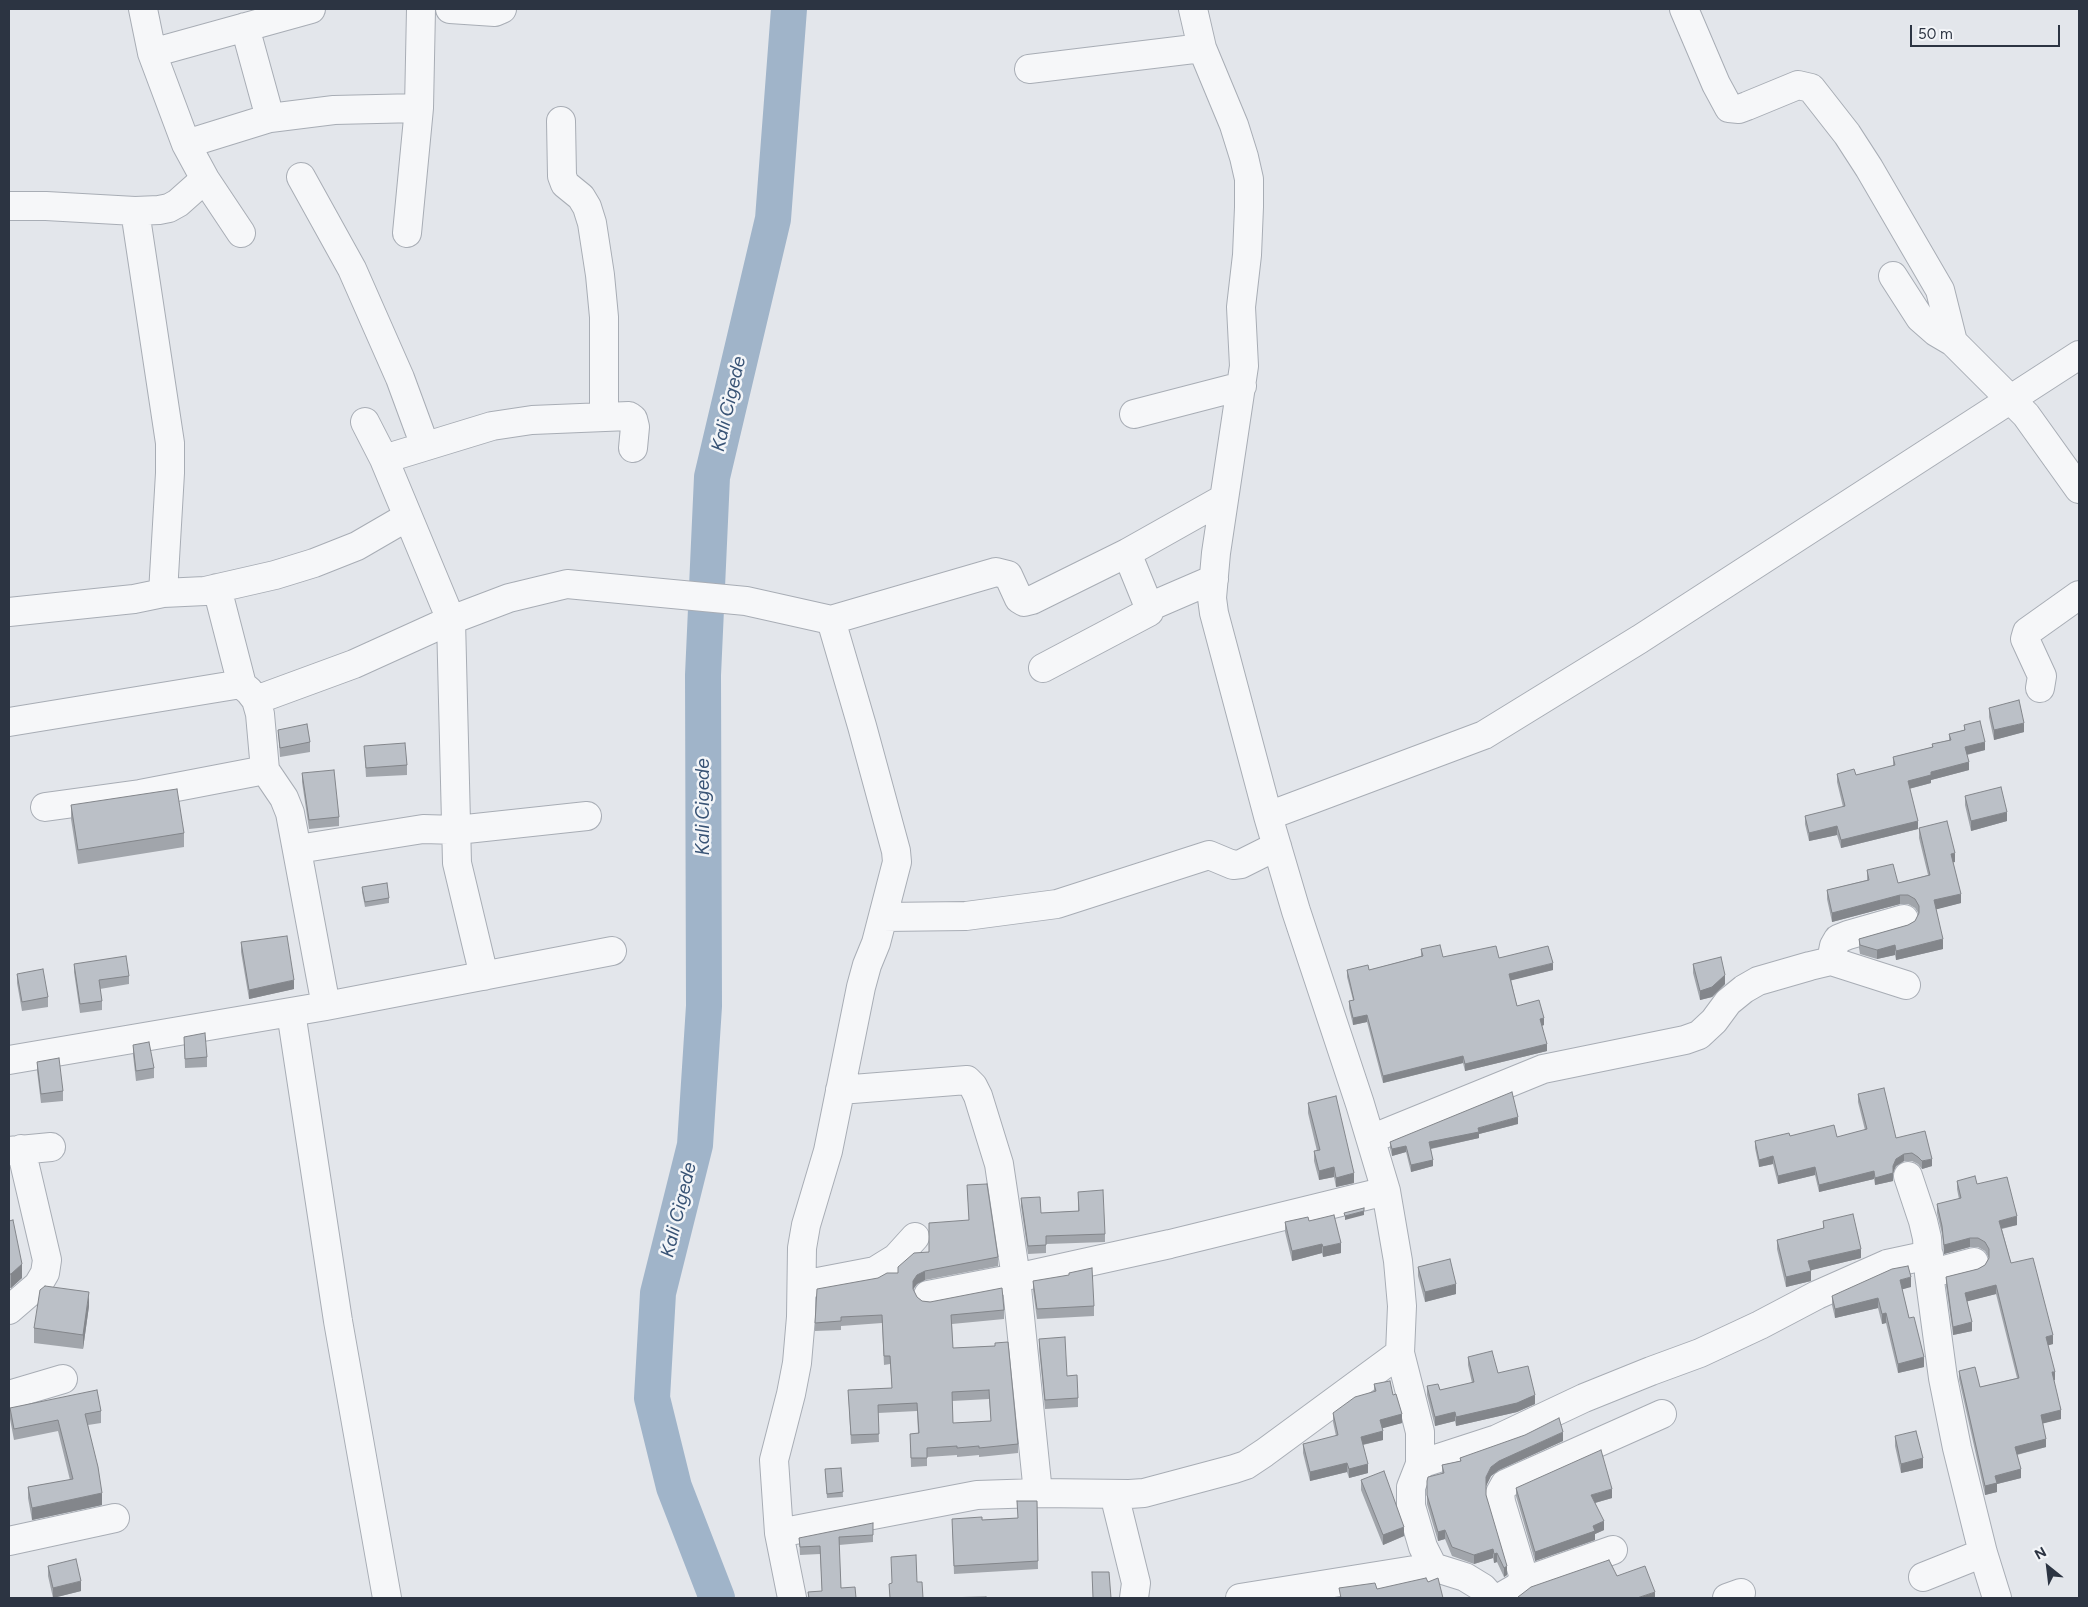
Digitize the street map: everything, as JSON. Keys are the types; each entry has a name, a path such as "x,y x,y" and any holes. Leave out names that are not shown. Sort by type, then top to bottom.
{"street":[{"path":"143,9 152,53 186,144 205,179 241,233"},
{"path":"152,53 311,9"},
{"path":"407,233 419,108 421,9"},
{"path":"450,9 495,12 502,9"},
{"path":"1193,9 1202,48 1234,125 1244,156 1249,179 1250,207 1241,307 1244,366 1223,499 1212,598 1214,614 1268,816 1296,910 1371,1138 1386,1191 1400,1279 1402,1306 1400,1353 1420,1432 1420,1464 1411,1487 1410,1496 1423,1548 1433,1566"},
{"path":"1684,9 1716,84 1729,108 1739,109 1798,85 1810,88 1847,134 1940,290 1953,342"},
{"path":"245,27 270,118"},
{"path":"1029,69 1202,48"},
{"path":"186,144 270,118 334,110 419,108"},
{"path":"561,121 562,176 566,184 581,197 587,207 592,223 600,275 604,317 604,417"},
{"path":"301,177 352,269 400,378 425,446"},
{"path":"9,206 135,211 169,208 205,179"},
{"path":"135,211 170,443 163,593"},
{"path":"1893,276 1920,318 1936,332 1953,342 2040,431 2079,488"},
{"path":"1268,816 1484,735 1640,640 2011,401 2079,355"},
{"path":"1134,414 1242,386"},
{"path":"384,459 492,426 532,420 629,416 635,427 633,448"},
{"path":"365,422 384,459 451,620 458,876 468,903 484,976"},
{"path":"9,722 249,693 354,664 451,620 509,598 567,584 746,601 831,620 996,572 1008,575 1019,599 1024,602 1032,600 1127,553 1223,499"},
{"path":"9,612 134,599 163,593 205,591 274,575 314,563 357,546 407,517"},
{"path":"1043,668 1148,612 1149,607 1127,553"},
{"path":"1149,607 1214,579"},
{"path":"217,588 249,693 260,714 265,770 284,798 290,813 298,849 311,934 326,1006"},
{"path":"2040,688 2042,676 2025,639 2027,632 2079,595"},
{"path":"792,1598 779,1533 774,1460 797,1363 801,1317 802,1248 806,1225 828,1151 861,987 896,871 896,851 831,620"},
{"path":"46,807 140,794 265,770"},
{"path":"298,849 423,829 457,830 587,816"},
{"path":"883,917 966,916 1047,905 1209,855 1234,864 1241,864 1277,846"},
{"path":"1831,961 1834,946 1838,939 1904,918"},
{"path":"9,1060 326,1006 612,951"},
{"path":"1371,1138 1543,1069 1685,1040 1699,1035 1714,1021 1728,1002 1758,981 1831,961 1906,985"},
{"path":"291,1012 338,1321 387,1598"},
{"path":"840,1090 965,1080 971,1083 978,1096 998,1164 1016,1278 1038,1493"},
{"path":"9,1310 38,1285 45,1274 47,1260 15,1150 51,1147"},
{"path":"1908,1176 1923,1220 1943,1378 1957,1448 1983,1553 1997,1598"},
{"path":"928,1295 1016,1278 1170,1244 1386,1191"},
{"path":"802,1285 875,1271 896,1258 915,1237"},
{"path":"1420,1464 1497,1439 1584,1398 1651,1370 1700,1353 1760,1325 1817,1295 1887,1264 1929,1265 1974,1262"},
{"path":"779,1533 977,1495 1144,1493 1246,1465 1400,1353"},
{"path":"9,1395 63,1379"},
{"path":"1522,1582 1524,1572 1501,1502 1500,1493 1504,1484 1662,1414"},
{"path":"1114,1494 1136,1583 1134,1598"},
{"path":"9,1541 115,1518"},
{"path":"1499,1598 1522,1582 1613,1550"},
{"path":"1923,1577 1983,1553"},
{"path":"1240,1598 1306,1594 1433,1566 1465,1577 1483,1588 1492,1598"}],"building":[{"path":"2019,700 2024,723 1994,730 1989,708"},
{"path":"1980,721 1985,742 1965,747 1969,762 1931,772 1931,775 1908,781 1918,821 1841,840 1837,826 1809,833 1805,816 1845,806 1837,774 1854,769 1856,775 1895,765 1893,757 1933,747 1932,744 1951,740 1949,734 1965,730 1964,725"},
{"path":"307,724 310,742 280,748 278,730"},
{"path":"405,743 407,765 366,768 364,746"},
{"path":"334,770 339,817 309,820 302,773"},
{"path":"2001,787 2007,812 1971,821 1965,796"},
{"path":"177,789 184,833 78,850 71,805"},
{"path":"1947,821 1955,853 1951,854 1961,894 1934,900 1943,939 1896,951 1895,945 1877,950 1860,945 1859,939 1908,925 1915,921 1919,913 1919,906 1915,899 1908,895 1900,895 1832,913 1827,890 1869,880 1867,870 1893,864 1898,883 1930,875 1919,828"},
{"path":"387,883 389,898 365,902 362,887"},
{"path":"287,936 294,980 249,990 241,942"},
{"path":"1440,945 1443,957 1496,946 1499,958 1548,946 1553,963 1509,974 1517,1006 1539,1000 1544,1018 1540,1019 1547,1044 1465,1064 1463,1056 1383,1076 1367,1015 1353,1018 1349,1001 1354,1000 1347,970 1368,965 1369,970 1423,956 1421,949"},
{"path":"126,956 129,976 99,980 102,1001 80,1004 74,964"},
{"path":"1721,957 1725,975 1712,987 1700,991 1693,964"},
{"path":"43,969 48,997 22,1002 17,974"},
{"path":"205,1033 207,1057 185,1059 184,1037"},
{"path":"149,1042 154,1068 136,1071 133,1045"},
{"path":"59,1058 63,1091 41,1094 37,1062"},
{"path":"1884,1088 1896,1138 1925,1131 1932,1159 1922,1161 1912,1153 1904,1154 1896,1159 1893,1173 1875,1178 1874,1171 1819,1185 1815,1167 1778,1176 1773,1156 1759,1160 1755,1141 1789,1133 1790,1136 1834,1125 1837,1137 1867,1129 1858,1094"},
{"path":"1512,1092 1518,1117 1478,1128 1479,1132 1429,1142 1433,1160 1411,1165 1406,1146 1392,1149 1390,1142"},
{"path":"1336,1096 1354,1173 1336,1178 1334,1167 1319,1171 1314,1151 1320,1150 1308,1103"},
{"path":"1975,1176 1977,1184 2007,1177 2017,1216 1999,1221 2011,1263 2033,1258 2053,1335 2046,1337 2055,1372 2052,1372 2061,1410 2041,1415 2046,1439 2015,1447 2021,1469 1995,1476 1997,1483 1985,1486 1959,1371 1975,1367 1980,1387 2019,1378 1996,1285 1965,1293 1972,1322 1953,1327 1946,1277 1978,1269 1985,1265 1989,1258 1989,1249 1985,1242 1978,1238 1970,1238 1944,1245 1937,1204 1961,1198 1957,1181"},
{"path":"987,1184 998,1257 925,1271 917,1275 913,1281 913,1289 917,1297 922,1301 930,1302 1002,1288 1004,1310 951,1315 953,1348 995,1346 995,1343 1008,1342 1018,1444 979,1448 979,1446 957,1448 957,1446 927,1448 927,1458 911,1458 910,1434 919,1433 917,1403 878,1405 879,1434 851,1435 848,1390 892,1388 890,1356 884,1356 882,1315 841,1317 841,1321 815,1323 817,1289 878,1278 887,1273 898,1273 898,1267 914,1253 929,1252 929,1223 969,1220 967,1185","holes":["989,1390 991,1421 953,1423 952,1392"]},
{"path":"1103,1190 1105,1234 1046,1236 1046,1245 1028,1246 1021,1198 1040,1197 1041,1213 1079,1211 1078,1192"},
{"path":"1364,1208 1364,1211 1345,1216 1344,1213"},
{"path":"1853,1214 1861,1249 1808,1261 1811,1271 1786,1277 1777,1240 1824,1228 1823,1221"},
{"path":"1334,1215 1341,1243 1323,1247 1322,1244 1292,1251 1285,1222 1308,1217 1309,1221"},
{"path":"13,1220 22,1264 9,1274 9,1221"},
{"path":"1450,1259 1456,1284 1425,1292 1418,1267"},
{"path":"1908,1266 1911,1277 1900,1280 1909,1318 1914,1317 1924,1357 1898,1364 1886,1313 1882,1314 1878,1298 1835,1309 1832,1296 1892,1269"},
{"path":"1092,1268 1094,1306 1037,1309 1033,1281 1069,1275 1069,1273"},
{"path":"45,1286 89,1292 83,1335 34,1328 40,1290"},
{"path":"1065,1337 1067,1376 1077,1375 1078,1398 1045,1400 1039,1339"},
{"path":"1492,1351 1498,1373 1528,1366 1535,1395 1517,1403 1456,1417 1455,1412 1435,1417 1427,1386 1438,1384 1440,1390 1474,1382 1468,1357"},
{"path":"1390,1381 1393,1395 1396,1394 1402,1414 1380,1420 1383,1431 1361,1437 1368,1464 1349,1469 1347,1463 1310,1472 1303,1444 1338,1435 1333,1413 1355,1397 1376,1391 1374,1384"},
{"path":"97,1390 101,1411 85,1414 98,1467 102,1493 32,1508 28,1487 73,1479 58,1420 14,1429 10,1408"},
{"path":"1559,1418 1563,1432 1499,1461 1491,1467 1486,1477 1486,1495 1507,1566 1504,1568 1497,1553 1494,1554 1493,1549 1474,1555 1452,1547 1445,1530 1438,1532 1427,1495 1428,1477 1444,1473 1442,1465 1461,1461 1460,1458 1525,1435"},
{"path":"1916,1431 1923,1458 1901,1464 1895,1436"},
{"path":"1601,1450 1612,1489 1591,1495 1604,1521 1593,1526 1595,1531 1535,1552 1516,1488"},
{"path":"841,1468 843,1492 827,1494 825,1469"},
{"path":"1384,1471 1404,1527 1383,1535 1361,1480"},
{"path":"1017,1501 1037,1501 1038,1561 954,1566 952,1519 982,1517 982,1520 1018,1518"},
{"path":"873,1523 873,1535 839,1537 841,1588 855,1587 856,1598 809,1598 808,1592 822,1591 820,1546 800,1547 799,1538"},
{"path":"916,1555 917,1582 922,1582 923,1598 890,1598 889,1584 892,1583 891,1557"},
{"path":"76,1559 81,1581 53,1588 48,1566"},
{"path":"1609,1560 1617,1576 1645,1566 1655,1592 1637,1598 1518,1597 1531,1587"},
{"path":"1092,1572 1109,1572 1111,1598 1093,1598"},
{"path":"1426,1578 1428,1582 1438,1578 1443,1598 1341,1598 1339,1588 1375,1583 1377,1589"},
{"path":"986,1597 986,1598 938,1598"}],"waterway":[{"name":"Kali Cigede","path":"717,1598 674,1487 652,1398 658,1293 695,1145 704,1006 703,675 712,477 773,219 789,9"}]}
